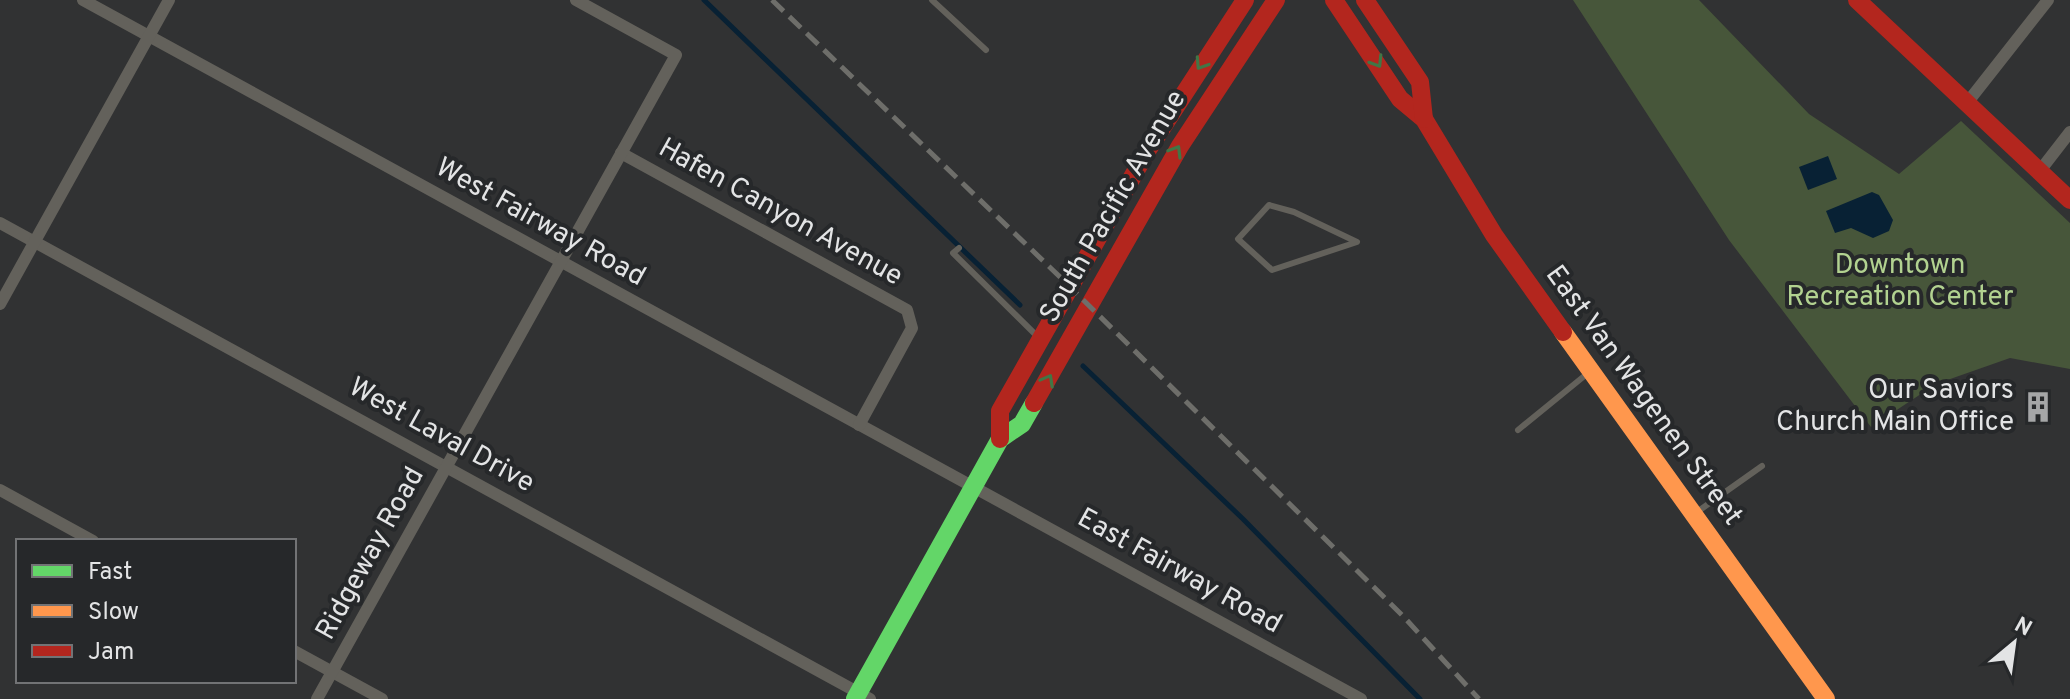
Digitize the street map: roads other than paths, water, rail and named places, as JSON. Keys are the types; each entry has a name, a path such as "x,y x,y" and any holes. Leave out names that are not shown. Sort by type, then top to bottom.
{"street":[{"name":"West Fairway Road","path":"83,0 973,487"},
{"path":"0,304 169,0"},
{"name":"Ridgeway Road","path":"317,699 676,55 576,0"},
{"name":"South Pacific Avenue","path":"1000,439 1000,411 1158,132 1245,0"},
{"name":"South Pacific Avenue","path":"861,697 1000,439 1022,424 1173,157 1276,0"},
{"name":"East Van Wagenen Street","path":"1334,0 1400,99 1424,119 1494,235 1826,699"},
{"name":"East Van Wagenen Street","path":"1365,0 1420,82 1424,119"},
{"path":"1857,0 2070,200"},
{"path":"1967,103 2048,0"},
{"path":"2039,172 2070,132"},
{"name":"Hafen Canyon Avenue","path":"621,153 901,306 912,318 909,335 859,425"},
{"name":"West Laval Drive","path":"0,223 861,697"},
{"name":"East Fairway Road","path":"973,487 1361,699"},
{"path":"0,490 89,539"},
{"path":"296,652 382,699"}],"lane":[{"path":"932,0 986,50"},
{"path":"1269,205 1294,212 1357,242 1315,256 1272,270 1238,239 1269,205"},
{"path":"959,248 953,253 1041,339"},
{"path":"1518,430 1591,370"},
{"path":"1694,514 1762,466"}],"water":[{"path":"1828,156 1837,179 1808,190 1799,167"},
{"path":"1872,192 1879,195 1893,220 1889,231 1873,238 1851,228 1835,233 1826,211"}],"waterway":[{"path":"704,0 1020,305"},
{"path":"1083,366 1243,519 1420,699"}],"railway":[{"path":"772,0 1060,277 1403,616 1479,699"}],"place":[{"name":"Our Saviors Church Main Office","path":"2038,407"}],"park label":[{"name":"Downtown Recreation Center","path":"1900,282"}]}
